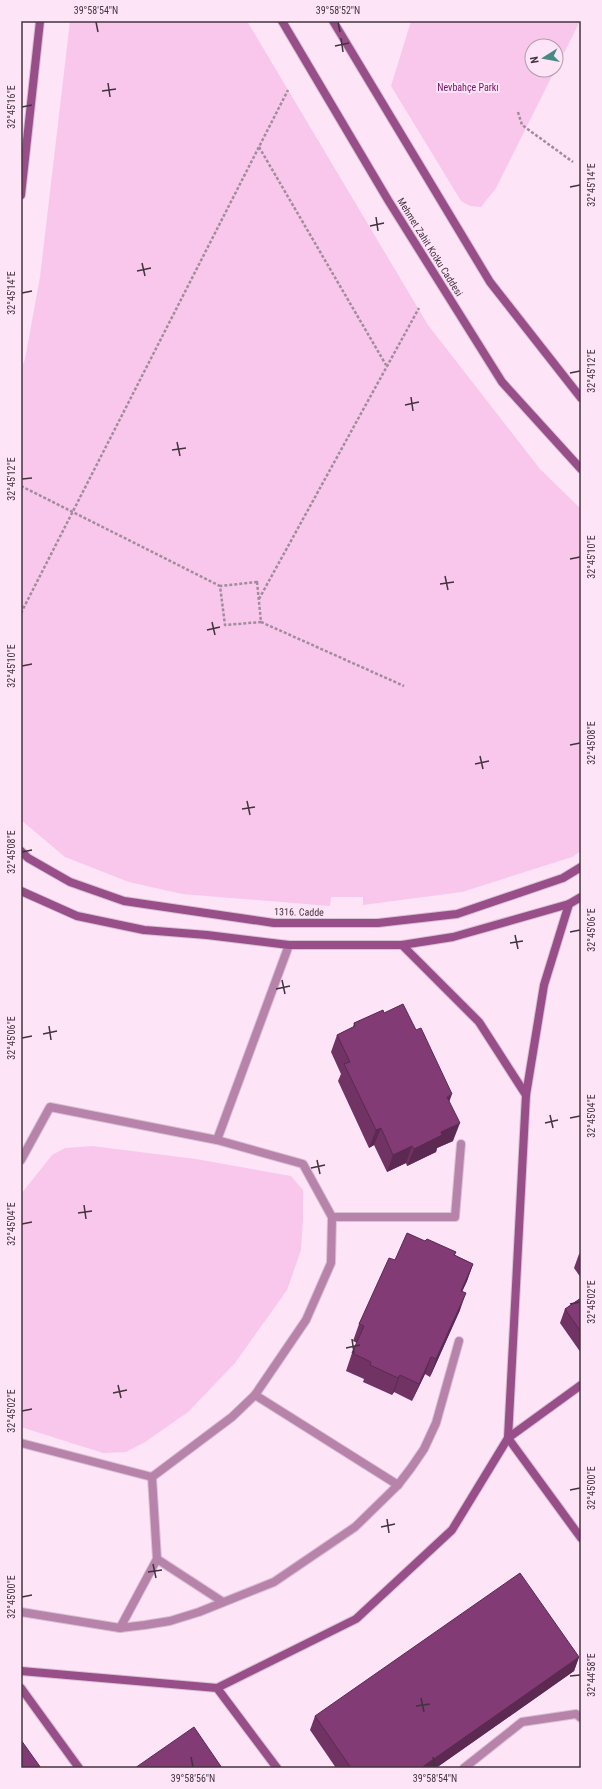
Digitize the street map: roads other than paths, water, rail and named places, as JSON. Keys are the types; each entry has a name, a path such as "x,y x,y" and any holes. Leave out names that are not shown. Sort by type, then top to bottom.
{"street":[{"path":"21,195 40,21"},
{"name":"Mehmet Zahit Kotku Caddesi","path":"282,21 388,200 502,382 581,469"},
{"path":"333,21 490,282 581,398"},
{"name":"1316. Cadde","path":"21,851 28,858 70,882 124,901 274,923 378,923 457,914 563,878 581,867"},
{"path":"21,891 77,916 144,930 207,935 289,945 402,945 453,937 569,904 581,897"},
{"path":"569,904 544,984 526,1096 508,1438 581,1538"},
{"path":"402,945 479,1022 526,1096"},
{"path":"21,1671 217,1688 356,1619 452,1530 508,1438 581,1385"},
{"path":"21,1688 80,1768"},
{"path":"217,1688 277,1768"}],"lane":[{"path":"218,1140 289,945"},
{"path":"21,1160 50,1107 218,1140 304,1164 332,1217 331,1263 306,1320 255,1395 232,1417 152,1477"},
{"path":"332,1217 455,1217 461,1144"},
{"path":"21,1612 120,1628 170,1621 199,1612 274,1582 355,1527 398,1485 424,1449 436,1423 459,1341"},
{"path":"255,1395 398,1485"},
{"path":"21,1443 152,1477"},
{"path":"120,1628 157,1559 152,1477"},
{"path":"157,1559 223,1602"},
{"path":"464,1768 522,1722 576,1714 581,1718"}],"park label":[{"name":"Nevbahçe Parkı","path":"468,87"}]}
